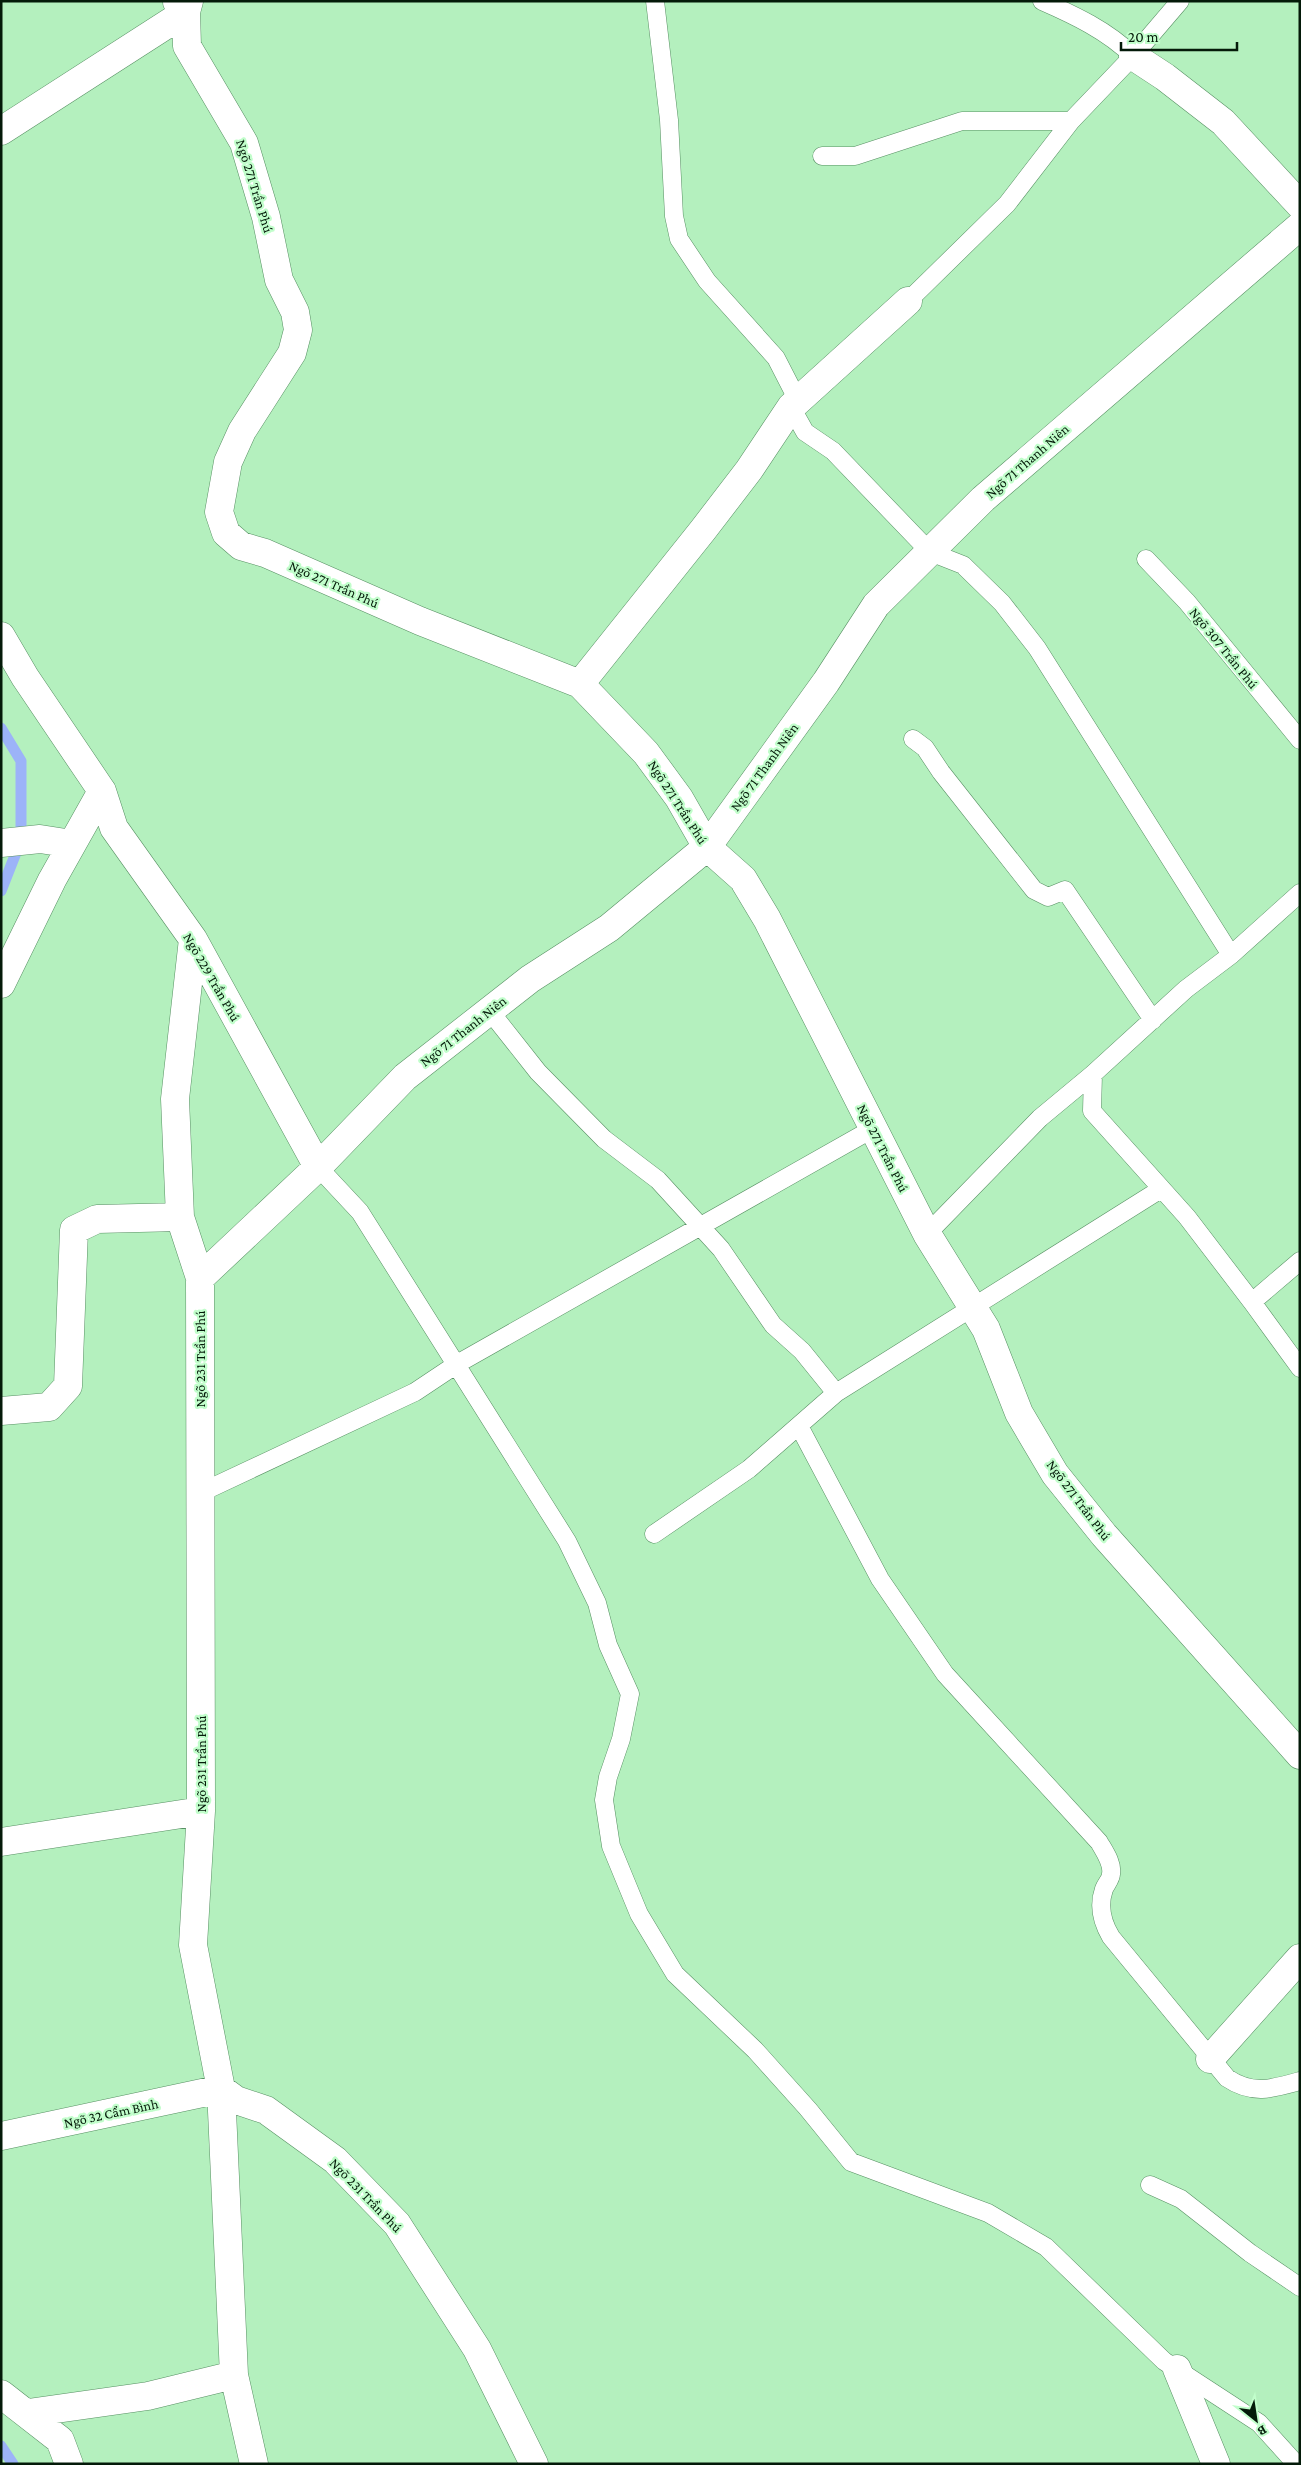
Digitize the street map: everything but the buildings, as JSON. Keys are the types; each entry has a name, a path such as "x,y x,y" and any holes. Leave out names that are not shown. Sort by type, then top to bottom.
{"street":[{"path":"1,131 184,5"},
{"name":"Ngõ 271 Trần Phú","path":"184,5 187,46 244,143 266,217 279,280 295,312 298,330 292,353 242,431 228,462 219,512 226,533 240,546 265,553 420,622 580,684 646,753 679,798 706,847 743,879 767,919 927,1234 986,1329 1019,1413 1056,1474 1104,1535 1300,1755"},
{"path":"1133,56 1165,77 1223,122 1300,205"},
{"name":"Ngõ 71 Thanh Niên","path":"200,1278 318,1168 405,1077 530,979 608,928 706,847 826,682 876,605 983,499 1300,226"},
{"path":"580,684 749,470 791,408 908,301"},
{"name":"Ngõ 229 Trần Phú","path":"1,636 25,677 102,791 114,828 193,939 318,1168"},
{"path":"1,984 52,880 102,791"},
{"path":"1,844 40,839 72,844"},
{"name":"Ngõ 231 Trần Phú","path":"193,939 175,1099 180,1217 200,1278 201,1811 193,1945 221,2089 236,2100 266,2110 335,2160 397,2224 477,2349 534,2464"},
{"path":"1,1411 49,1407 68,1386 74,1230 97,1219 180,1217"},
{"path":"1,1842 201,1811"},
{"path":"1210,2059 1300,1958"},
{"path":"221,2089 234,2375 254,2464"},
{"name":"Ngõ 32 Cẩm Bình","path":"1,2136 221,2089"},
{"path":"1177,2369 1216,2464"},
{"path":"28,2414 148,2396 234,2375"},
{"path":"1,2394 60,2440 70,2464"}],"lane":[{"path":"655,1 669,120 674,216 679,238 707,281 776,358 794,392 791,408 805,432 833,451 930,552 963,566 1002,603 1037,648 1231,955"},
{"path":"1042,1 1064,10 1112,38 1133,56"},
{"path":"908,301 1008,204 1071,121 1133,56 1180,1"},
{"path":"822,156 855,156 962,121 1071,121"},
{"name":"Ngõ 307 Trần Phú","path":"1146,559 1187,602 1300,740"},
{"path":"914,738 925,748 941,772 1034,890 1048,897 1065,890 1153,1020"},
{"path":"927,1234 1040,1118 1093,1074 1186,989 1231,955 1300,893"},
{"path":"489,1010 538,1072 604,1139 658,1180 721,1249 773,1325 802,1351 836,1393"},
{"path":"1093,1074 1092,1111 1186,1218 1252,1302 1300,1368"},
{"path":"200,1493 415,1392 457,1364 874,1128"},
{"path":"318,1168 360,1212 567,1541 597,1603 608,1645 630,1694 621,1739 608,1777 604,1800 611,1846 639,1914 675,1974 755,2050 852,2162 988,2213 1046,2247 1164,2360 1259,2423 1296,2464"},
{"path":"654,1534 749,1469 836,1393 1161,1189"},
{"path":"1252,1302 1300,1261"},
{"path":"799,1426 880,1579 945,1674 1099,1842 1109,1860 1112,1874 1104,1889 1100,1906 1104,1926 1111,1937 1227,2078 1240,2086 1268,2090 1300,2082"},
{"path":"1150,2184 1181,2199 1250,2253 1300,2287"}],"waterway":[{"path":"1,728 21,761 21,840 1,891"},
{"path":"1,2446 13,2464"}]}
